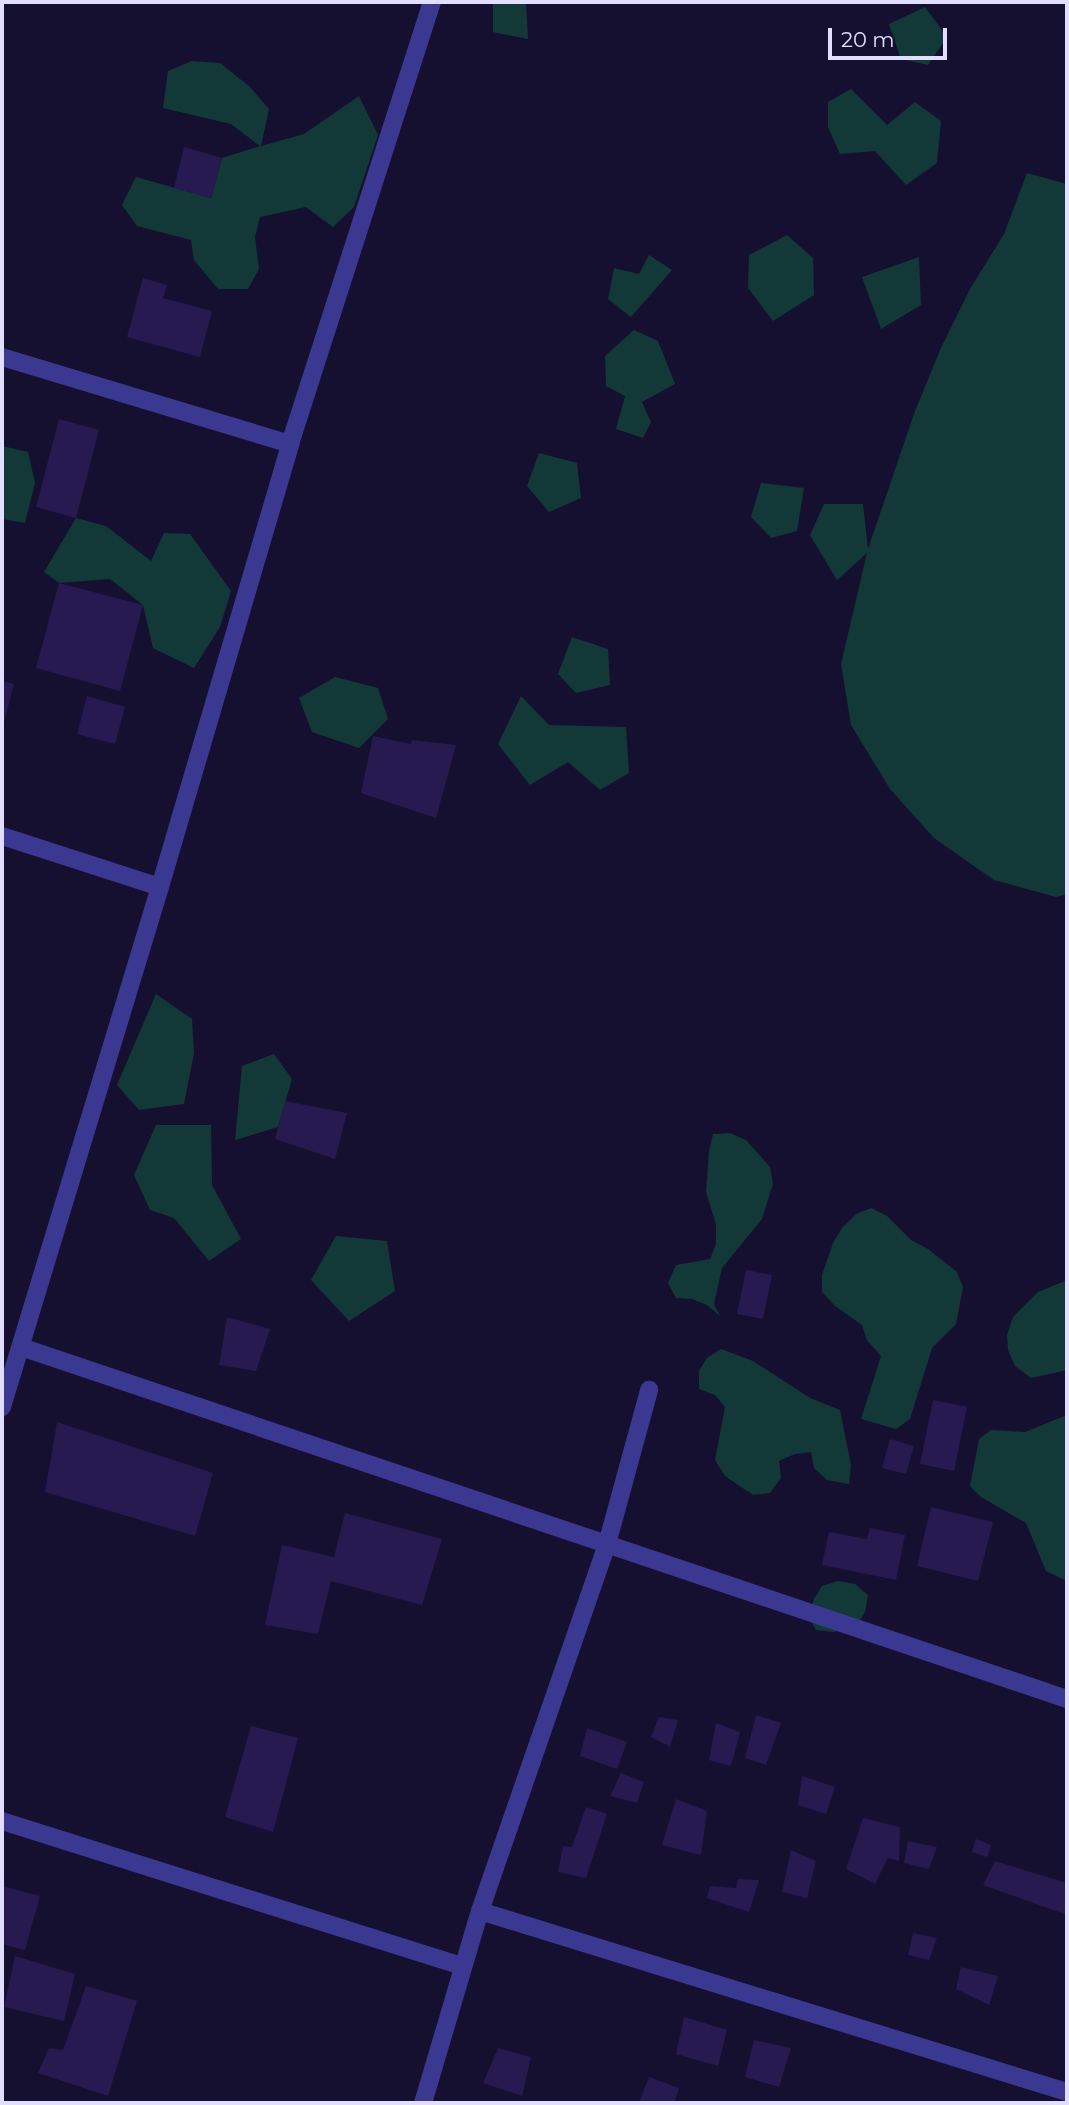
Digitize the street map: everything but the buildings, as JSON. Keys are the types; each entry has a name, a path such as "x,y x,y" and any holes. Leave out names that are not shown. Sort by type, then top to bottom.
{"street":[{"path":"2,1407 160,887 290,444 432,2"},
{"path":"2,357 290,444"},
{"path":"2,836 160,887"},
{"path":"21,1347 1067,1699"},
{"path":"423,2103 480,1911 607,1545 649,1390"},
{"path":"2,1821 463,1966"},
{"path":"480,1911 1067,2092"}],"green space":[{"path":"493,2 526,2 528,39 493,32"},
{"path":"925,7 947,37 928,65 901,59 889,24"},
{"path":"192,61 220,63 250,87 269,109 261,146 304,134 359,96 378,135 354,207 333,227 306,207 260,217 255,237 259,269 248,289 218,289 194,260 191,240 137,226 122,205 136,177 211,198 222,158 260,146 231,124 163,108 168,71"},
{"path":"851,89 887,125 915,102 941,121 937,163 906,185 875,151 840,154 828,127 828,102"},
{"path":"1027,173 1067,184 1067,894 1056,897 994,880 934,838 890,789 851,725 841,664 867,553 837,580 810,535 824,504 863,504 868,549 915,411 941,348 970,289 1004,234"},
{"path":"787,235 813,258 814,295 773,321 748,288 749,255"},
{"path":"649,255 672,270 631,317 608,299 614,268 639,274"},
{"path":"919,257 921,305 881,329 862,277"},
{"path":"634,330 658,341 675,384 642,402 651,422 643,438 616,429 625,396 606,386 605,356"},
{"path":"2,446 28,452 35,483 25,523 2,519"},
{"path":"539,453 577,463 581,498 549,512 527,486"},
{"path":"761,483 804,488 797,531 771,538 751,517"},
{"path":"76,518 106,526 151,561 164,533 190,534 231,591 220,627 194,668 153,648 143,605 110,579 59,583 44,572"},
{"path":"572,637 608,649 610,685 576,693 558,674"},
{"path":"335,677 378,688 388,719 359,748 312,732 299,698"},
{"path":"521,696 549,725 626,727 629,773 600,790 568,762 530,785 498,744"},
{"path":"156,994 192,1019 194,1053 184,1104 139,1110 117,1085"},
{"path":"274,1054 292,1079 278,1127 235,1140 242,1066"},
{"path":"156,1125 211,1125 212,1185 241,1239 209,1261 174,1218 150,1210 134,1175"},
{"path":"730,1133 746,1140 770,1167 773,1184 762,1219 722,1268 714,1304 720,1316 707,1305 692,1299 676,1298 668,1283 676,1265 710,1259 716,1244 716,1224 706,1192 709,1151 713,1134"},
{"path":"871,1208 887,1216 911,1240 928,1249 957,1272 963,1287 956,1324 932,1348 910,1419 896,1429 861,1419 881,1356 867,1340 862,1325 835,1306 822,1292 822,1275 833,1243 842,1228 856,1214"},
{"path":"336,1236 387,1241 395,1291 349,1321 311,1280"},
{"path":"1067,1280 1067,1370 1031,1378 1015,1366 1008,1350 1007,1335 1013,1317 1038,1292"},
{"path":"721,1349 753,1361 810,1398 840,1410 851,1465 849,1484 827,1480 814,1468 811,1452 795,1454 779,1461 781,1478 770,1493 753,1495 725,1476 715,1460 725,1407 715,1395 699,1389 699,1371 707,1358"},
{"path":"1067,1415 1067,1581 1046,1571 1026,1523 981,1497 970,1486 979,1439 991,1430 1025,1432"},
{"path":"838,1581 855,1584 868,1595 865,1612 856,1627 833,1632 816,1630 808,1616 814,1599 822,1586"}]}
